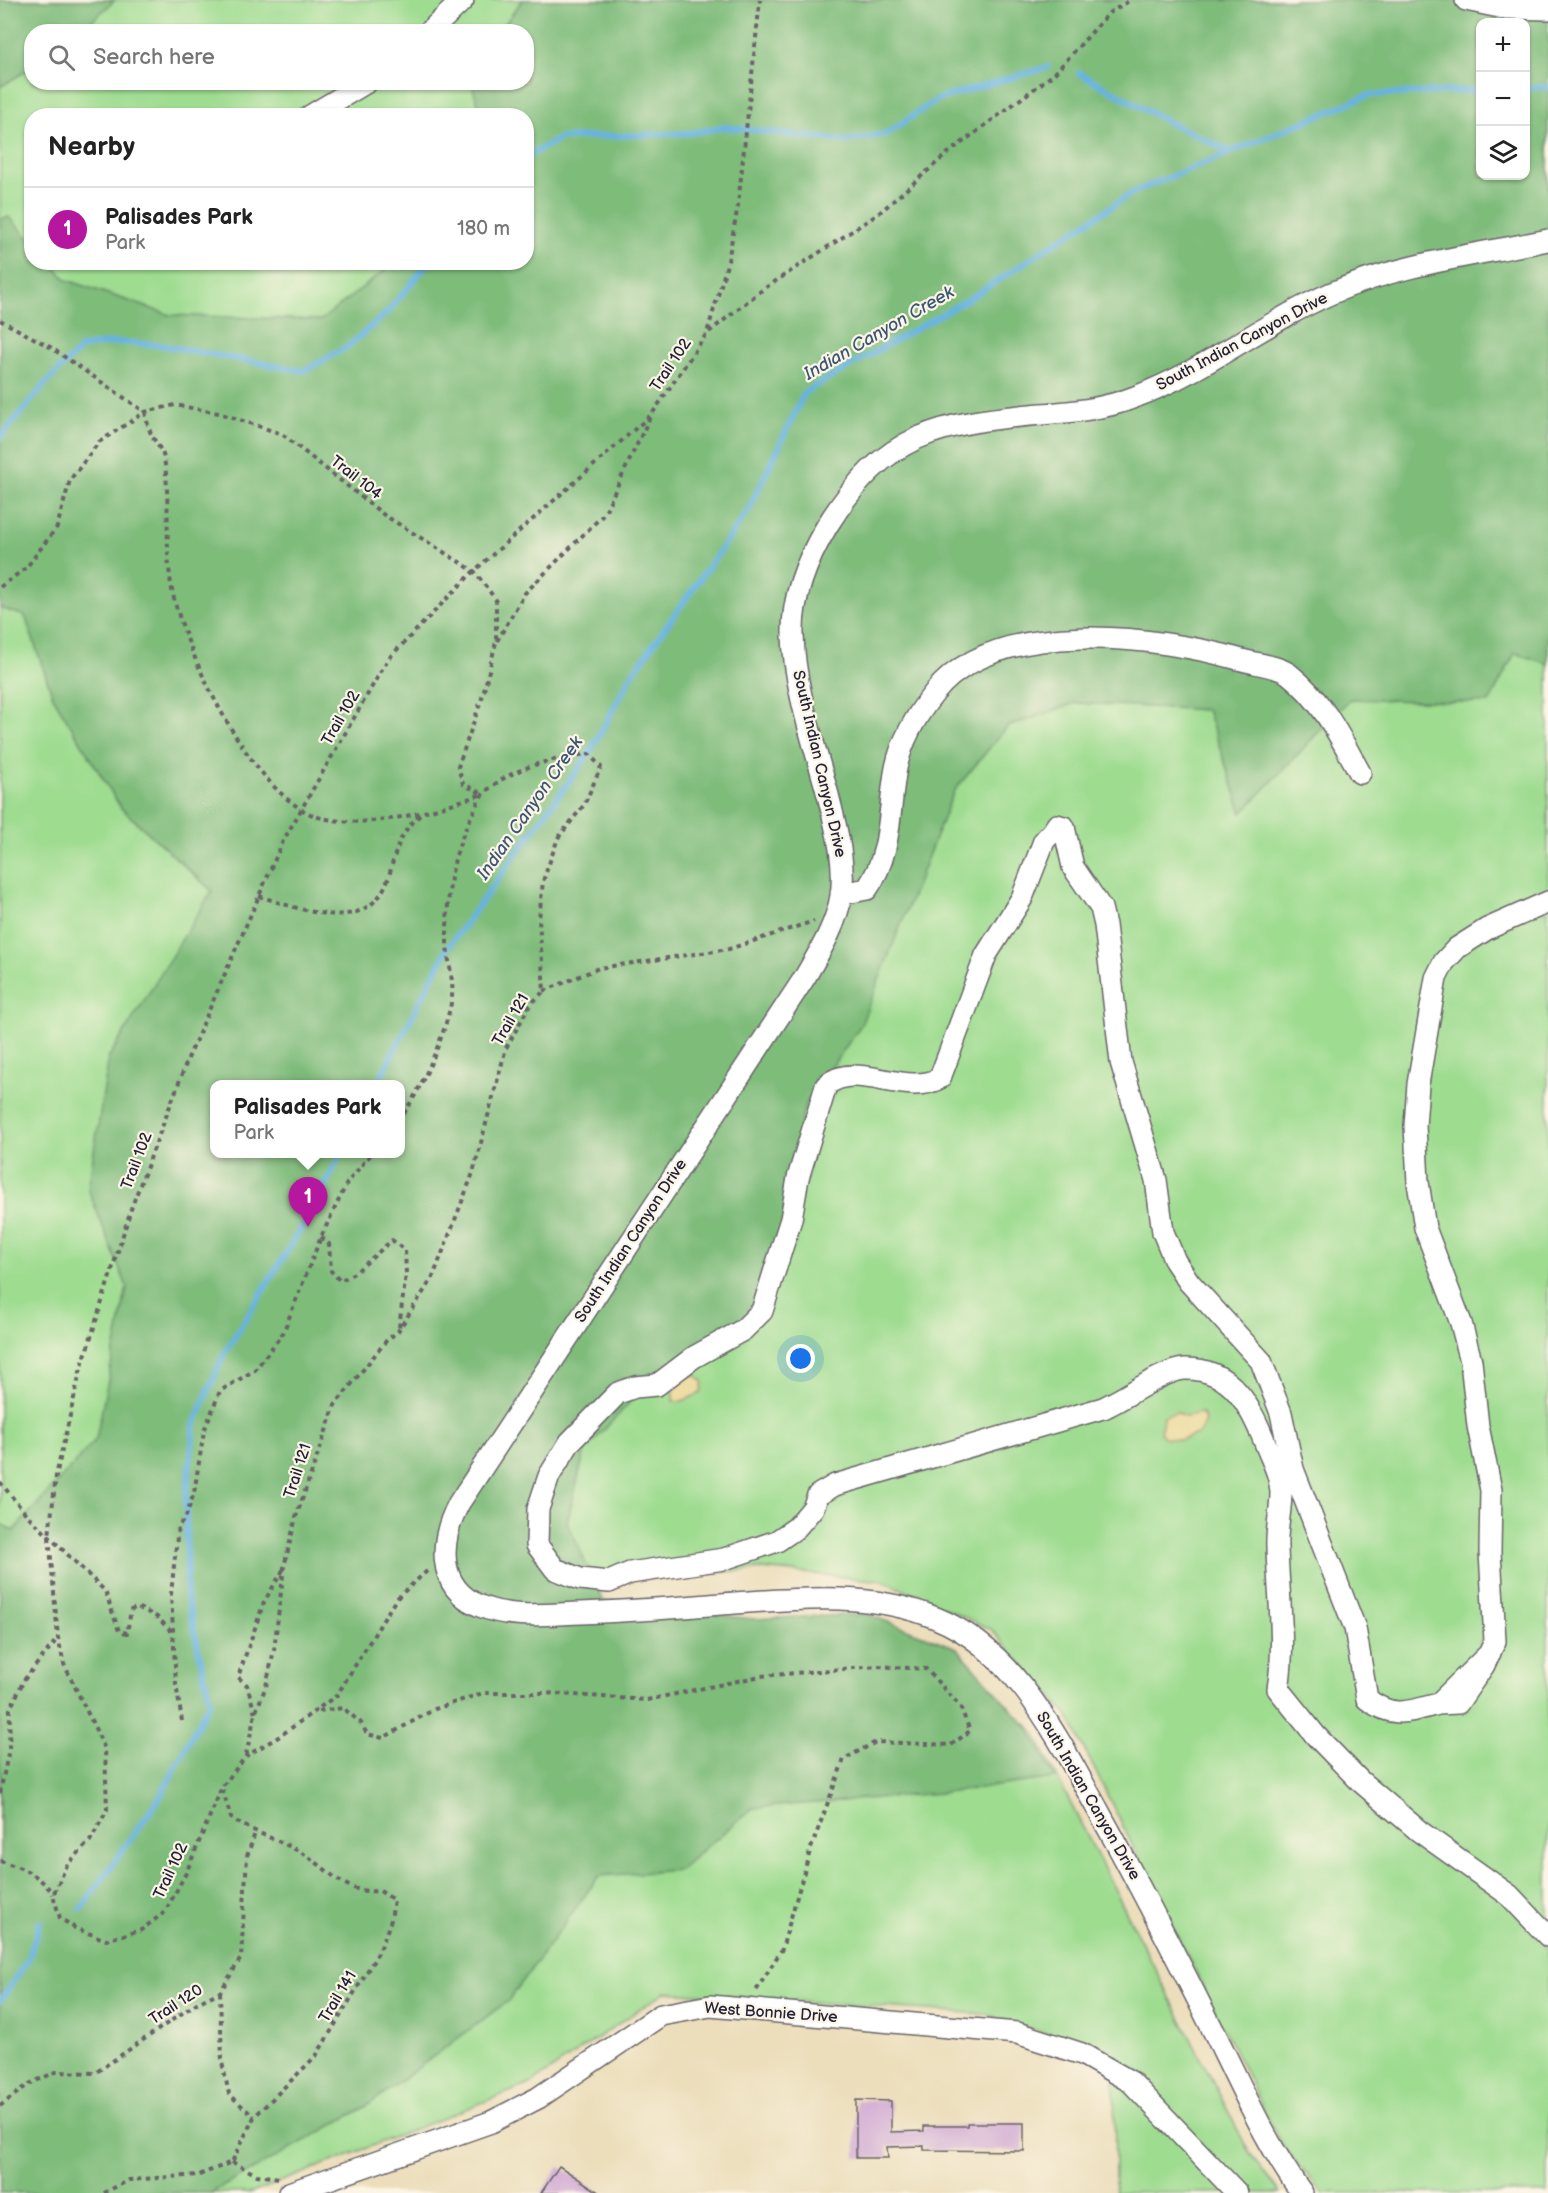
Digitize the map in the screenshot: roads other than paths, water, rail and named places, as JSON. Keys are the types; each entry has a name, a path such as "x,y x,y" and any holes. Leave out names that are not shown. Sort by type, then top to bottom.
{"street":[{"path":"438,24 463,0"},
{"path":"1466,0 1504,8 1548,9"},
{"path":"323,108 354,90"},
{"name":"South Indian Canyon Drive","path":"1302,2193 1265,2134 1140,1886 1056,1735 1032,1700 1000,1664 980,1646 940,1619 884,1602 784,1599 593,1612 503,1613 483,1608 460,1593 451,1581 443,1556 449,1525 459,1503 805,977 836,915 841,894 840,848 798,679 793,619 802,579 819,540 842,504 885,458 927,432 951,424 1077,411 1131,399 1168,384 1282,318 1359,282 1395,272 1548,240"},
{"path":"841,894 867,889 879,872 888,841 896,767 906,734 930,699 937,690 970,662 1012,646 1060,639 1124,639 1204,649 1287,673 1323,706 1360,773"},
{"path":"1548,902 1487,929 1457,948 1443,962 1436,978 1427,1029 1415,1126 1418,1182 1425,1228 1461,1323 1471,1361 1478,1426 1491,1490 1490,1552 1496,1641 1458,1703 1438,1704 1403,1713 1382,1711 1366,1700 1355,1628 1293,1469 1281,1413 1261,1361 1189,1282 1174,1261 1163,1232 1156,1180 1121,1062 1101,908 1073,867 1060,834 1044,841 1022,898 986,955 940,1078 931,1083 916,1083 848,1075 834,1078 826,1086 798,1178 791,1219 762,1311 743,1330 694,1357 657,1385 635,1387 618,1393 570,1442 549,1476 538,1509 537,1545 555,1569 580,1579 609,1582 630,1573 724,1559 777,1541 796,1528 813,1508 818,1495 835,1485 1103,1408 1129,1397 1162,1375 1184,1369 1202,1371 1222,1379 1240,1395 1256,1418 1278,1472 1281,1492 1277,1546 1283,1656 1278,1689 1316,1737 1360,1781 1419,1831 1509,1895 1548,1936"},
{"name":"West Bonnie Drive","path":"285,2185 491,2122 538,2098 661,2015 710,2006 1017,2033 1082,2054 1131,2082 1237,2193"}],"waterway":[{"path":"534,153 561,138 690,133 725,127 845,141 886,134 938,99 1048,67"},
{"path":"1079,73 1170,123 1231,152"},
{"name":"Indian Canyon Creek","path":"1530,88 1548,87"},
{"name":"Indian Canyon Creek","path":"379,1080 447,949 589,754 631,676 748,511 805,392 975,295 1134,192 1369,95 1476,90"},
{"path":"0,438 46,383 82,347 118,342 160,345 304,371 347,347 387,313 422,270"},
{"name":"Indian Canyon Creek","path":"81,1909 159,1799 210,1701 187,1598 186,1498 194,1425 223,1356 313,1209 339,1158"},
{"name":"Indian Canyon Creek","path":"0,2001 29,1958 40,1922"}],"place":[{"name":"Palisades Park","path":"308,1227"}]}
